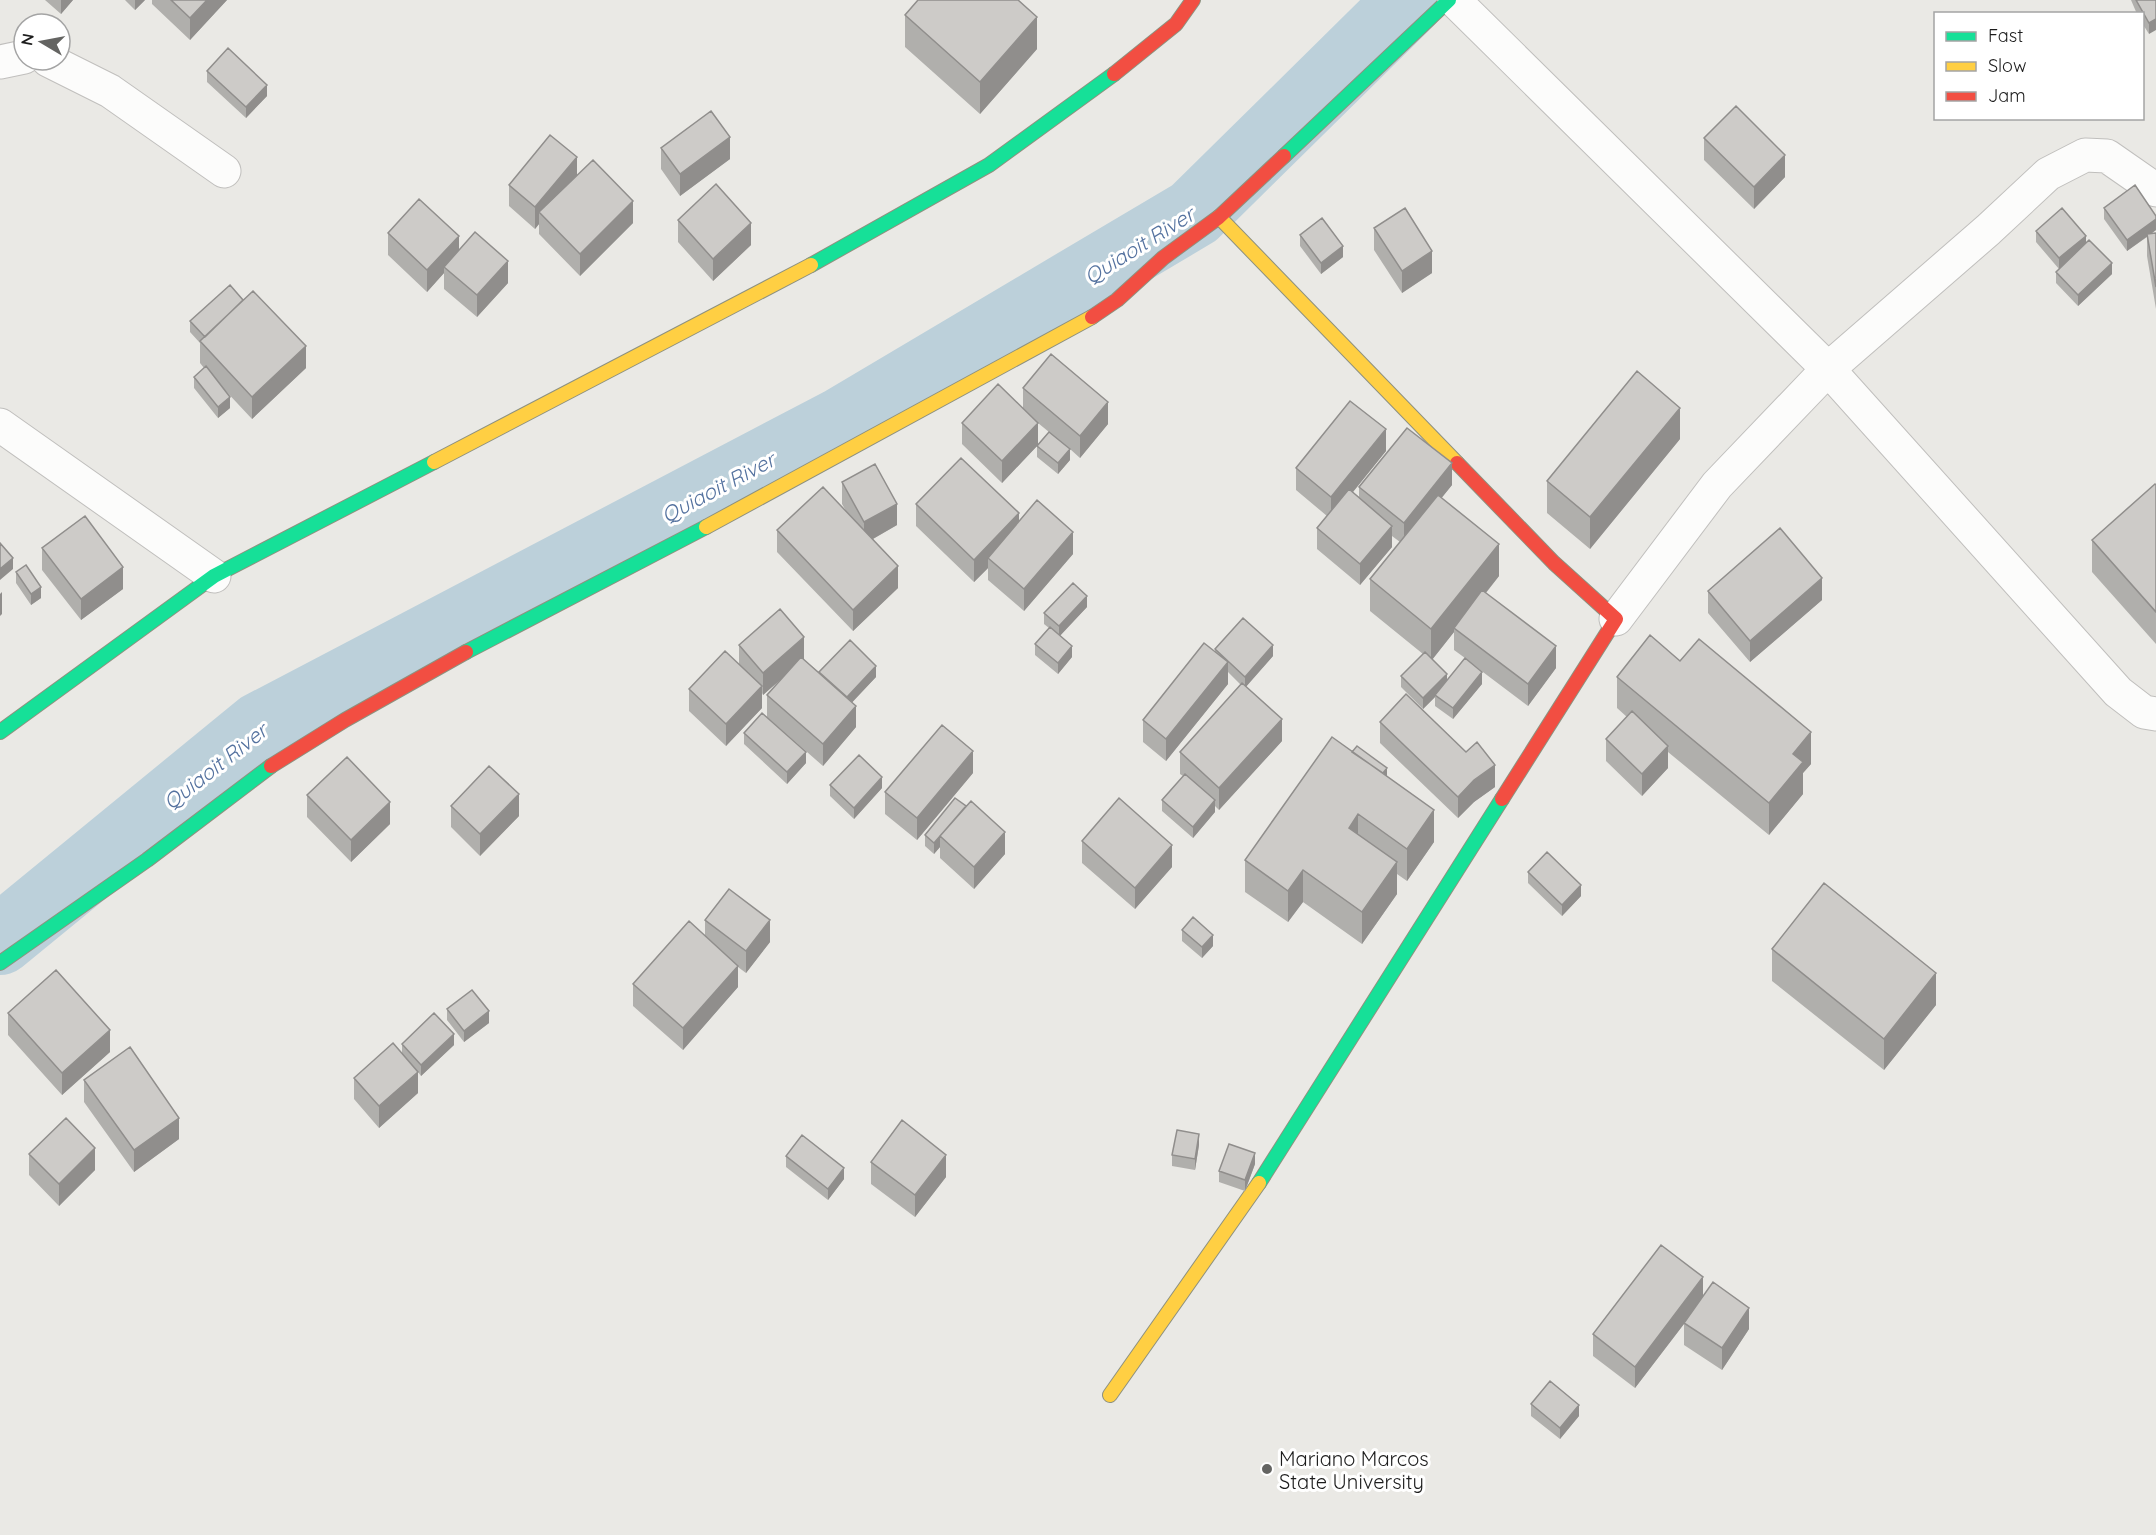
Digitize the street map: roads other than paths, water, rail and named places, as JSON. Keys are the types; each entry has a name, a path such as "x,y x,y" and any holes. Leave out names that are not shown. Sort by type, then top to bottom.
{"street":[{"path":"0,732 214,576 768,289 989,165 1085,97 1176,24 1193,0"},
{"path":"0,963 147,860 253,777 345,720 488,639 758,500 1082,324 1118,300 1163,258 1219,216 1449,0"},
{"path":"1454,0 1828,369 2118,692 2144,712 2156,714"},
{"path":"72,72 110,91 224,171"},
{"path":"1110,1395 1238,1215 1616,619 1717,485 1828,369 1988,230 2048,174 2085,155 2107,156 2156,190"},
{"path":"1219,216 1554,563 1616,619"},
{"path":"0,425 214,576"}],"waterway":[{"name":"Quiaoit River","path":"0,940 260,727 840,423 1194,213 1410,0"}],"place":[{"name":"Mariano Marcos State University","path":"1267,1469"}]}
